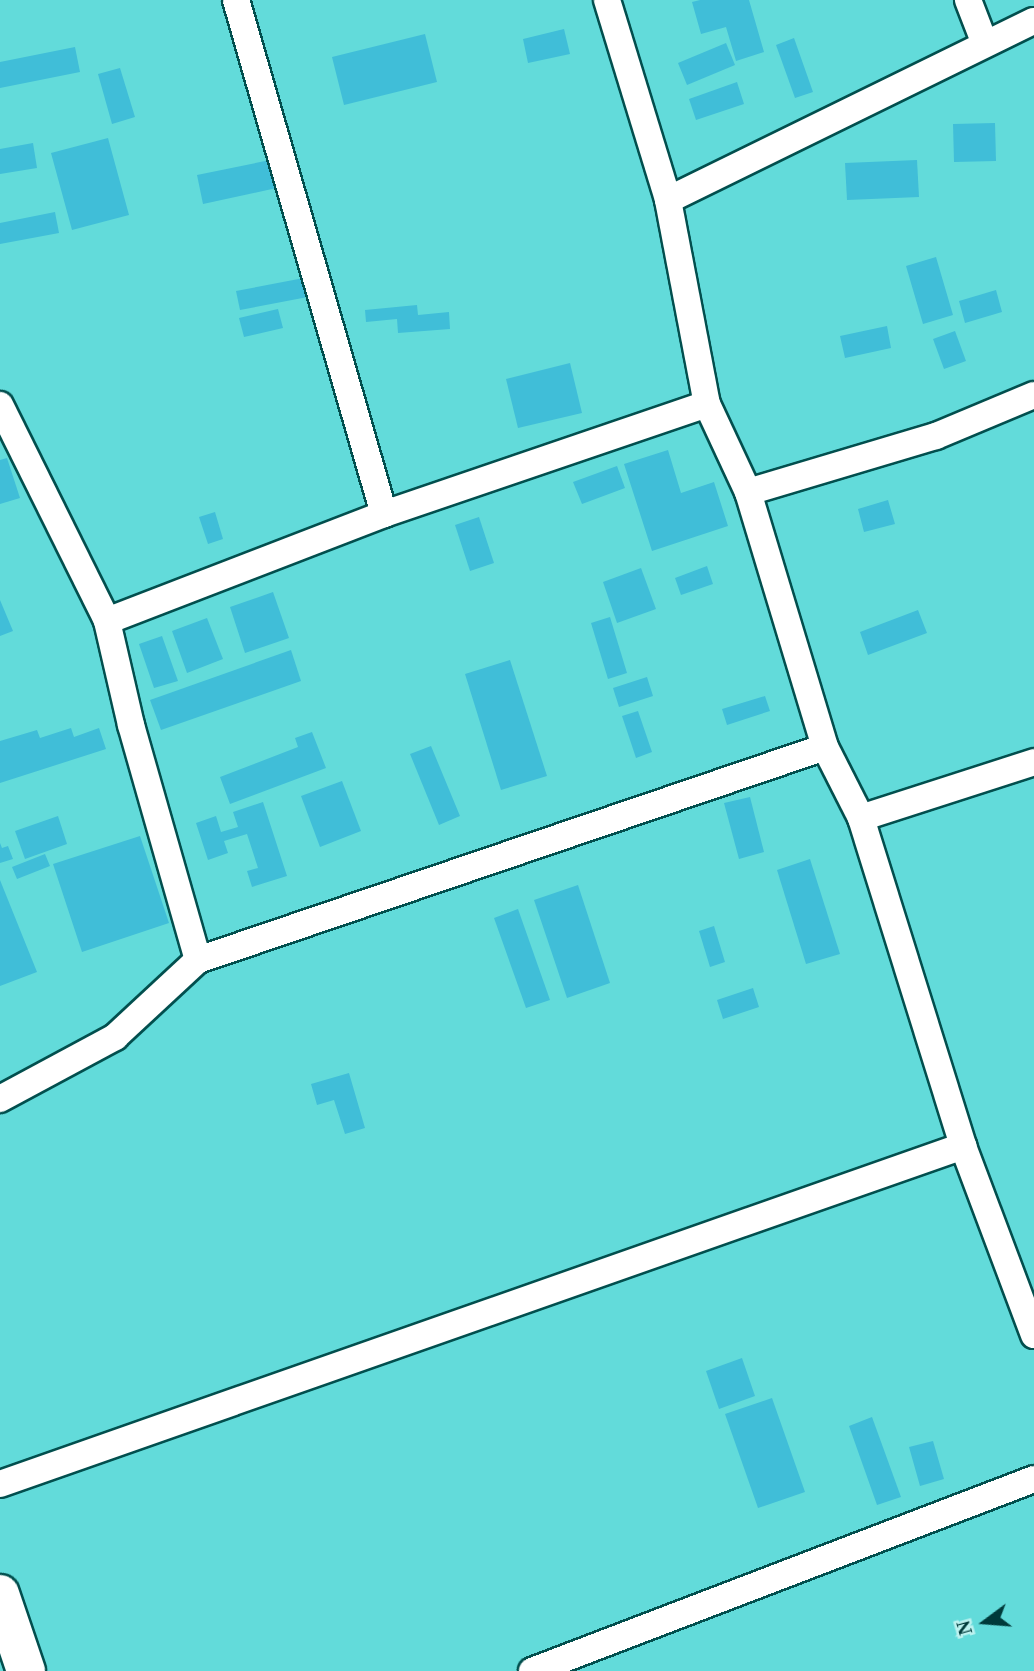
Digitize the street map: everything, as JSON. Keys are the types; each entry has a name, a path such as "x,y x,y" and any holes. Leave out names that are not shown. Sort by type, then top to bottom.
{"street":[{"path":"236,0 384,514"},
{"path":"607,0 668,200 707,404 748,492 825,747 861,818 963,1146 1034,1335"},
{"path":"968,0 985,44"},
{"path":"668,200 1034,21"},
{"path":"748,492 936,436 1034,395"},
{"path":"107,621 384,514 707,404"},
{"path":"0,407 107,621 131,725 198,960"},
{"path":"0,1099 115,1037 198,960 825,747"},
{"path":"861,818 1034,762"},
{"path":"0,1484 963,1146"},
{"path":"532,1671 1034,1479"},
{"path":"0,1594 26,1671"}],"building":[{"path":"749,0 764,52 736,61 726,27 701,34 692,2"},
{"path":"564,29 570,54 528,63 523,39"},
{"path":"425,34 437,82 344,105 332,57"},
{"path":"794,38 813,92 795,98 776,45"},
{"path":"726,43 735,65 687,85 678,63"},
{"path":"75,47 80,72 0,88 0,62"},
{"path":"120,68 135,117 112,124 98,74"},
{"path":"737,82 744,104 696,120 689,99"},
{"path":"995,123 996,161 954,162 953,124"},
{"path":"108,138 129,215 72,230 51,153"},
{"path":"33,143 37,168 0,174 0,149"},
{"path":"275,159 281,187 203,204 197,175"},
{"path":"917,160 919,197 847,200 845,163"},
{"path":"55,212 59,233 0,244 0,223"},
{"path":"936,257 953,315 923,324 906,266"},
{"path":"309,277 313,296 240,310 236,291"},
{"path":"996,290 1002,312 965,323 959,301"},
{"path":"417,305 418,315 449,312 450,329 398,333 397,319 366,322 365,310"},
{"path":"278,309 283,328 244,337 239,318"},
{"path":"887,326 891,348 845,358 840,336"},
{"path":"955,331 966,361 944,369 933,339"},
{"path":"570,363 582,413 518,428 506,379"},
{"path":"668,450 681,493 714,482 728,526 652,551 624,464"},
{"path":"7,458 20,498 0,504 0,460"},
{"path":"617,466 625,488 582,504 573,482"},
{"path":"888,500 895,524 864,532 858,509"},
{"path":"215,512 223,539 208,544 199,517"},
{"path":"479,517 494,563 470,571 455,525"},
{"path":"707,566 713,584 681,595 675,578"},
{"path":"641,568 656,609 617,623 603,582"},
{"path":"273,592 289,638 245,653 230,607"},
{"path":"0,600 13,631 0,636"},
{"path":"918,610 927,633 868,655 860,632"},
{"path":"610,617 627,673 608,679 591,623"},
{"path":"207,618 223,659 187,673 172,631"},
{"path":"162,636 178,681 154,688 139,644"},
{"path":"291,650 301,681 161,730 150,700"},
{"path":"510,660 547,776 501,790 465,674"},
{"path":"647,677 653,696 619,707 613,688"},
{"path":"765,696 770,711 727,725 722,709"},
{"path":"638,711 652,752 636,758 622,716"},
{"path":"71,728 74,737 99,728 106,749 0,783 0,741 37,730 40,738"},
{"path":"312,732 326,768 230,804 220,777 298,747 295,738"},
{"path":"431,746 460,816 439,825 410,754"},
{"path":"342,781 361,831 320,847 301,796"},
{"path":"750,797 764,852 739,859 724,803"},
{"path":"263,802 287,876 252,887 247,871 258,868 247,834 224,841 228,853 208,860 196,823 216,816 221,832 238,827 233,812"},
{"path":"58,816 67,844 25,859 15,831"},
{"path":"140,836 169,923 82,952 53,864"},
{"path":"0,843 2,848 8,846 13,859 0,863"},
{"path":"45,854 50,866 17,879 12,867"},
{"path":"810,859 840,954 806,964 777,870"},
{"path":"0,880 37,972 0,986"},
{"path":"578,885 610,983 567,998 534,900"},
{"path":"518,909 550,1000 526,1008 494,918"},
{"path":"714,926 725,962 710,967 699,931"},
{"path":"753,988 759,1007 723,1019 717,1000"},
{"path":"349,1073 365,1128 345,1134 334,1100 317,1105 311,1084"},
{"path":"742,1358 755,1396 719,1409 706,1371"},
{"path":"772,1398 805,1492 758,1508 725,1414"},
{"path":"872,1417 901,1497 877,1505 849,1426"},
{"path":"933,1441 944,1479 920,1486 909,1447"}]}
